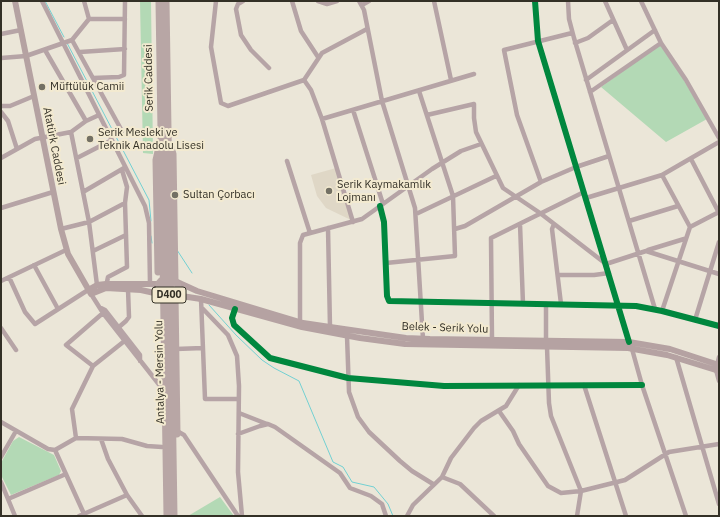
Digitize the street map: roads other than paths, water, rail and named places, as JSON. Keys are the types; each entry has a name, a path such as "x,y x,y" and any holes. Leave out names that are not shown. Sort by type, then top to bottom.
{"highway":[{"name":"Serik Caddesi","path":"159,1 165,155"},
{"name":"Serik Caddesi","path":"164,135 166,1"},
{"path":"164,135 173,154 175,281 178,290 175,295 176,349 171,433"},
{"path":"164,135 156,160 162,447 167,484"},
{"name":"Antalya - Mersin Yolu","path":"165,155 174,516"},
{"path":"158,284 166,278 175,281"},
{"path":"159,294 167,299 175,295"},
{"name":"Antalya - Mersin Yolu","path":"167,516 167,484 171,433"}],"main road":[{"name":"Atatürk Caddesi","path":"15,1 60,229 66,250 90,292"},
{"name":"Belek - Serik Yolu","path":"175,281 196,291 300,324 423,339 492,340 632,349 676,357 718,368"},
{"path":"90,292 106,286 158,284"},
{"path":"90,292 97,285 159,294"},
{"name":"Belek - Serik Yolu","path":"175,295 201,299 235,309 347,336 405,344 546,344 629,342 670,349 718,368"}],"street":[{"path":"42,1 100,114 124,169 142,200 148,218 150,284"},
{"path":"84,1 89,19"},
{"path":"93,78 119,77 124,75 124,1"},
{"path":"216,1 211,47 218,98 223,105 232,105 304,80 318,57 326,50 367,29"},
{"path":"243,1 238,4 236,9 241,35 250,50 269,68"},
{"path":"292,1 301,31 318,57"},
{"path":"318,1 327,4 337,1"},
{"path":"369,1 360,3 382,101 409,186 416,214 423,339"},
{"path":"434,1 451,80"},
{"path":"535,1 538,41 629,342"},
{"path":"568,1 572,33 654,309"},
{"path":"605,1 628,50"},
{"path":"641,1 661,43 686,80 719,138"},
{"path":"89,19 125,19"},
{"path":"1,58 26,56 72,40 89,19"},
{"path":"575,43 588,38 613,20"},
{"path":"1,34 21,30"},
{"path":"586,80 655,30"},
{"path":"541,182 517,115 504,50 572,33"},
{"path":"72,40 80,52 122,131"},
{"path":"590,92 661,43"},
{"path":"80,52 125,48"},
{"path":"45,50 86,121"},
{"path":"322,119 474,74"},
{"path":"304,80 311,90 322,119 354,222"},
{"path":"386,263 455,256 453,196 419,91"},
{"path":"1,106 10,106 34,96"},
{"path":"427,115 474,104 474,122 481,144 496,176 504,188 606,264"},
{"path":"353,110 382,205 388,299 420,302 491,304 619,305 654,309 719,326"},
{"path":"1,112 8,121 17,149"},
{"path":"1,158 32,140 71,132 86,121 100,114"},
{"path":"71,132 89,222 97,285"},
{"path":"77,158 112,140"},
{"path":"492,340 491,238 540,214 585,195 619,188 662,175 691,160 719,142"},
{"path":"300,324 300,241 303,235 362,219 442,162 467,149 481,144"},
{"path":"455,229 465,226 514,196 541,182 576,166 609,156"},
{"path":"662,311 684,239 690,227 719,213 691,160"},
{"path":"287,161 310,233"},
{"path":"83,192 124,169"},
{"path":"106,286 109,276 127,266 125,203 127,187 124,169"},
{"path":"662,175 690,227"},
{"path":"416,214 496,176"},
{"path":"1,208 53,192"},
{"path":"60,229 89,222 125,203"},
{"path":"629,221 678,206"},
{"path":"520,224 524,304"},
{"path":"554,224 552,229 556,271 559,275 561,304"},
{"path":"328,228 330,327"},
{"path":"94,252 126,235"},
{"path":"606,264 638,252 646,251 684,239"},
{"path":"695,320 719,242"},
{"path":"1,281 66,250"},
{"path":"646,251 719,274"},
{"path":"34,265 58,309"},
{"path":"559,275 594,275 609,273"},
{"path":"9,277 25,312 35,324 58,309 90,292"},
{"path":"119,327 126,322 128,317 128,289"},
{"name":"Atatürk Caddesi","path":"90,292 140,361 161,387"},
{"path":"201,299 203,309 205,399 239,399"},
{"path":"546,304 546,344 549,403 553,421 581,491 577,516"},
{"path":"203,309 228,336 234,345 238,363 238,472 242,516"},
{"path":"235,309 232,320 234,325 270,358 348,378 444,386 518,384 548,386 642,385"},
{"path":"76,438 72,409 93,366 126,340 119,327 105,310 102,310 66,345 93,366"},
{"path":"1,328 16,350"},
{"path":"347,336 348,378 351,401 362,423 400,461 412,471 433,484"},
{"path":"176,349 203,348"},
{"path":"632,349 642,385 686,516"},
{"path":"676,357 701,447 719,504"},
{"path":"719,357 719,381"},
{"path":"407,516 413,506 433,484 442,477 451,458 474,428 481,421 499,411 510,402 518,384"},
{"path":"584,385 626,516"},
{"path":"499,411 513,431 519,444 550,488 564,494 616,483 630,478 665,454 672,451 719,444"},
{"path":"239,413 268,424 288,435 340,473 350,488 371,496 382,504 386,516"},
{"path":"1,422 48,449 55,450 76,438 122,440 147,446 162,447"},
{"path":"238,434 268,424"},
{"path":"1,457 16,431"},
{"path":"171,433 184,435 238,516"},
{"path":"101,439 108,459 127,495 142,516"},
{"path":"55,450 83,515 127,495"},
{"path":"8,499 66,474"},
{"path":"442,477 460,484 494,516"},
{"path":"1,482 15,516"}],"waterway":[{"path":"45,1 64,37"},
{"path":"67,43 149,200 151,221"},
{"path":"151,236 152,243"},
{"path":"177,250 192,273"},
{"path":"209,305 236,335 262,360 299,381 333,462 343,467 352,482 374,487 388,504 393,516"}],"place":[{"name":"Müftülük Camii","path":"42,87"},
{"name":"Serik Mesleki ve Teknik Anadolu Lisesi","path":"90,139"},
{"name":"Serik Kaymakamlık Lojmanı","path":"329,191"},
{"name":"Sultan Çorbacı","path":"175,195"}]}
